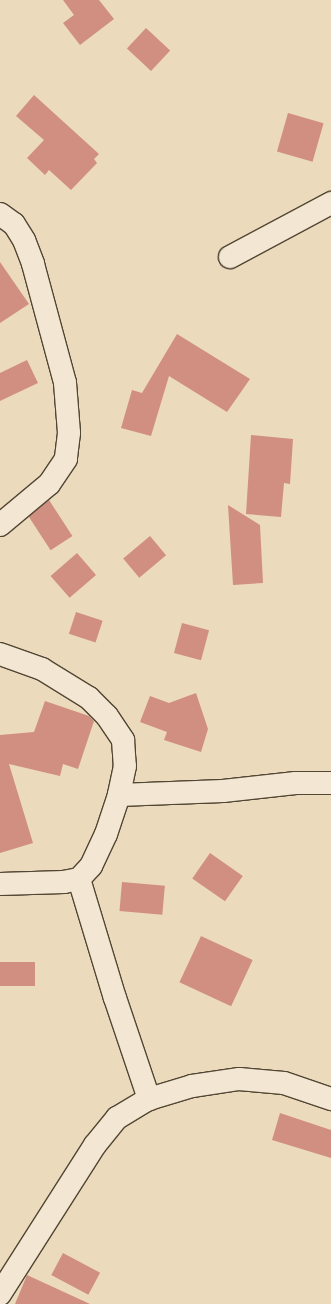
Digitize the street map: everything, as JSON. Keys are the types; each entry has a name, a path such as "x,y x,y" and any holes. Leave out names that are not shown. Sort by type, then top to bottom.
{"street":[{"path":"230,257 331,203"},
{"path":"0,214 14,224 24,240 33,264 65,383 69,433 66,458 49,484 0,525"},
{"path":"0,654 48,673 89,698 107,716 123,740 125,766 119,795 106,834 91,866 78,879 64,882 0,884"},
{"path":"119,795 223,791 296,783 331,783"},
{"path":"78,879 148,1099"},
{"path":"0,1294 95,1145 117,1118 148,1099 192,1086 239,1079 284,1083 331,1099"}],"building":[{"path":"63,0 99,0 114,19 80,45 63,23 74,15"},
{"path":"146,28 170,51 151,71 127,48"},
{"path":"34,95 99,154 94,159 97,163 71,190 49,170 45,175 27,158 44,140 16,116"},
{"path":"288,113 324,123 313,162 277,151"},
{"path":"0,262 29,304 0,323"},
{"path":"177,334 250,379 227,412 169,376 151,436 121,428 132,390 142,393"},
{"path":"27,360 38,383 0,401 0,373"},
{"path":"251,435 293,439 290,484 284,483 281,517 246,514"},
{"path":"49,500 72,536 51,550 27,514"},
{"path":"228,505 260,525 263,583 233,585"},
{"path":"150,536 166,555 139,578 123,558"},
{"path":"77,553 96,575 70,598 51,576"},
{"path":"76,612 103,621 96,643 69,634"},
{"path":"182,623 209,630 201,660 174,653"},
{"path":"196,693 208,729 201,752 164,740 167,732 140,722 150,696 169,703"},
{"path":"45,701 89,716 94,721 78,769 63,764 60,776 9,764 33,843 0,853 0,735 34,732"},
{"path":"210,853 243,876 225,901 192,878"},
{"path":"122,882 165,886 162,915 119,911"},
{"path":"201,936 253,960 231,1006 179,982"},
{"path":"0,962 35,962 35,986 0,986"},
{"path":"280,1113 331,1130 331,1158 272,1140"},
{"path":"63,1253 100,1273 88,1295 51,1275"},
{"path":"27,1275 90,1304 15,1304"}]}
